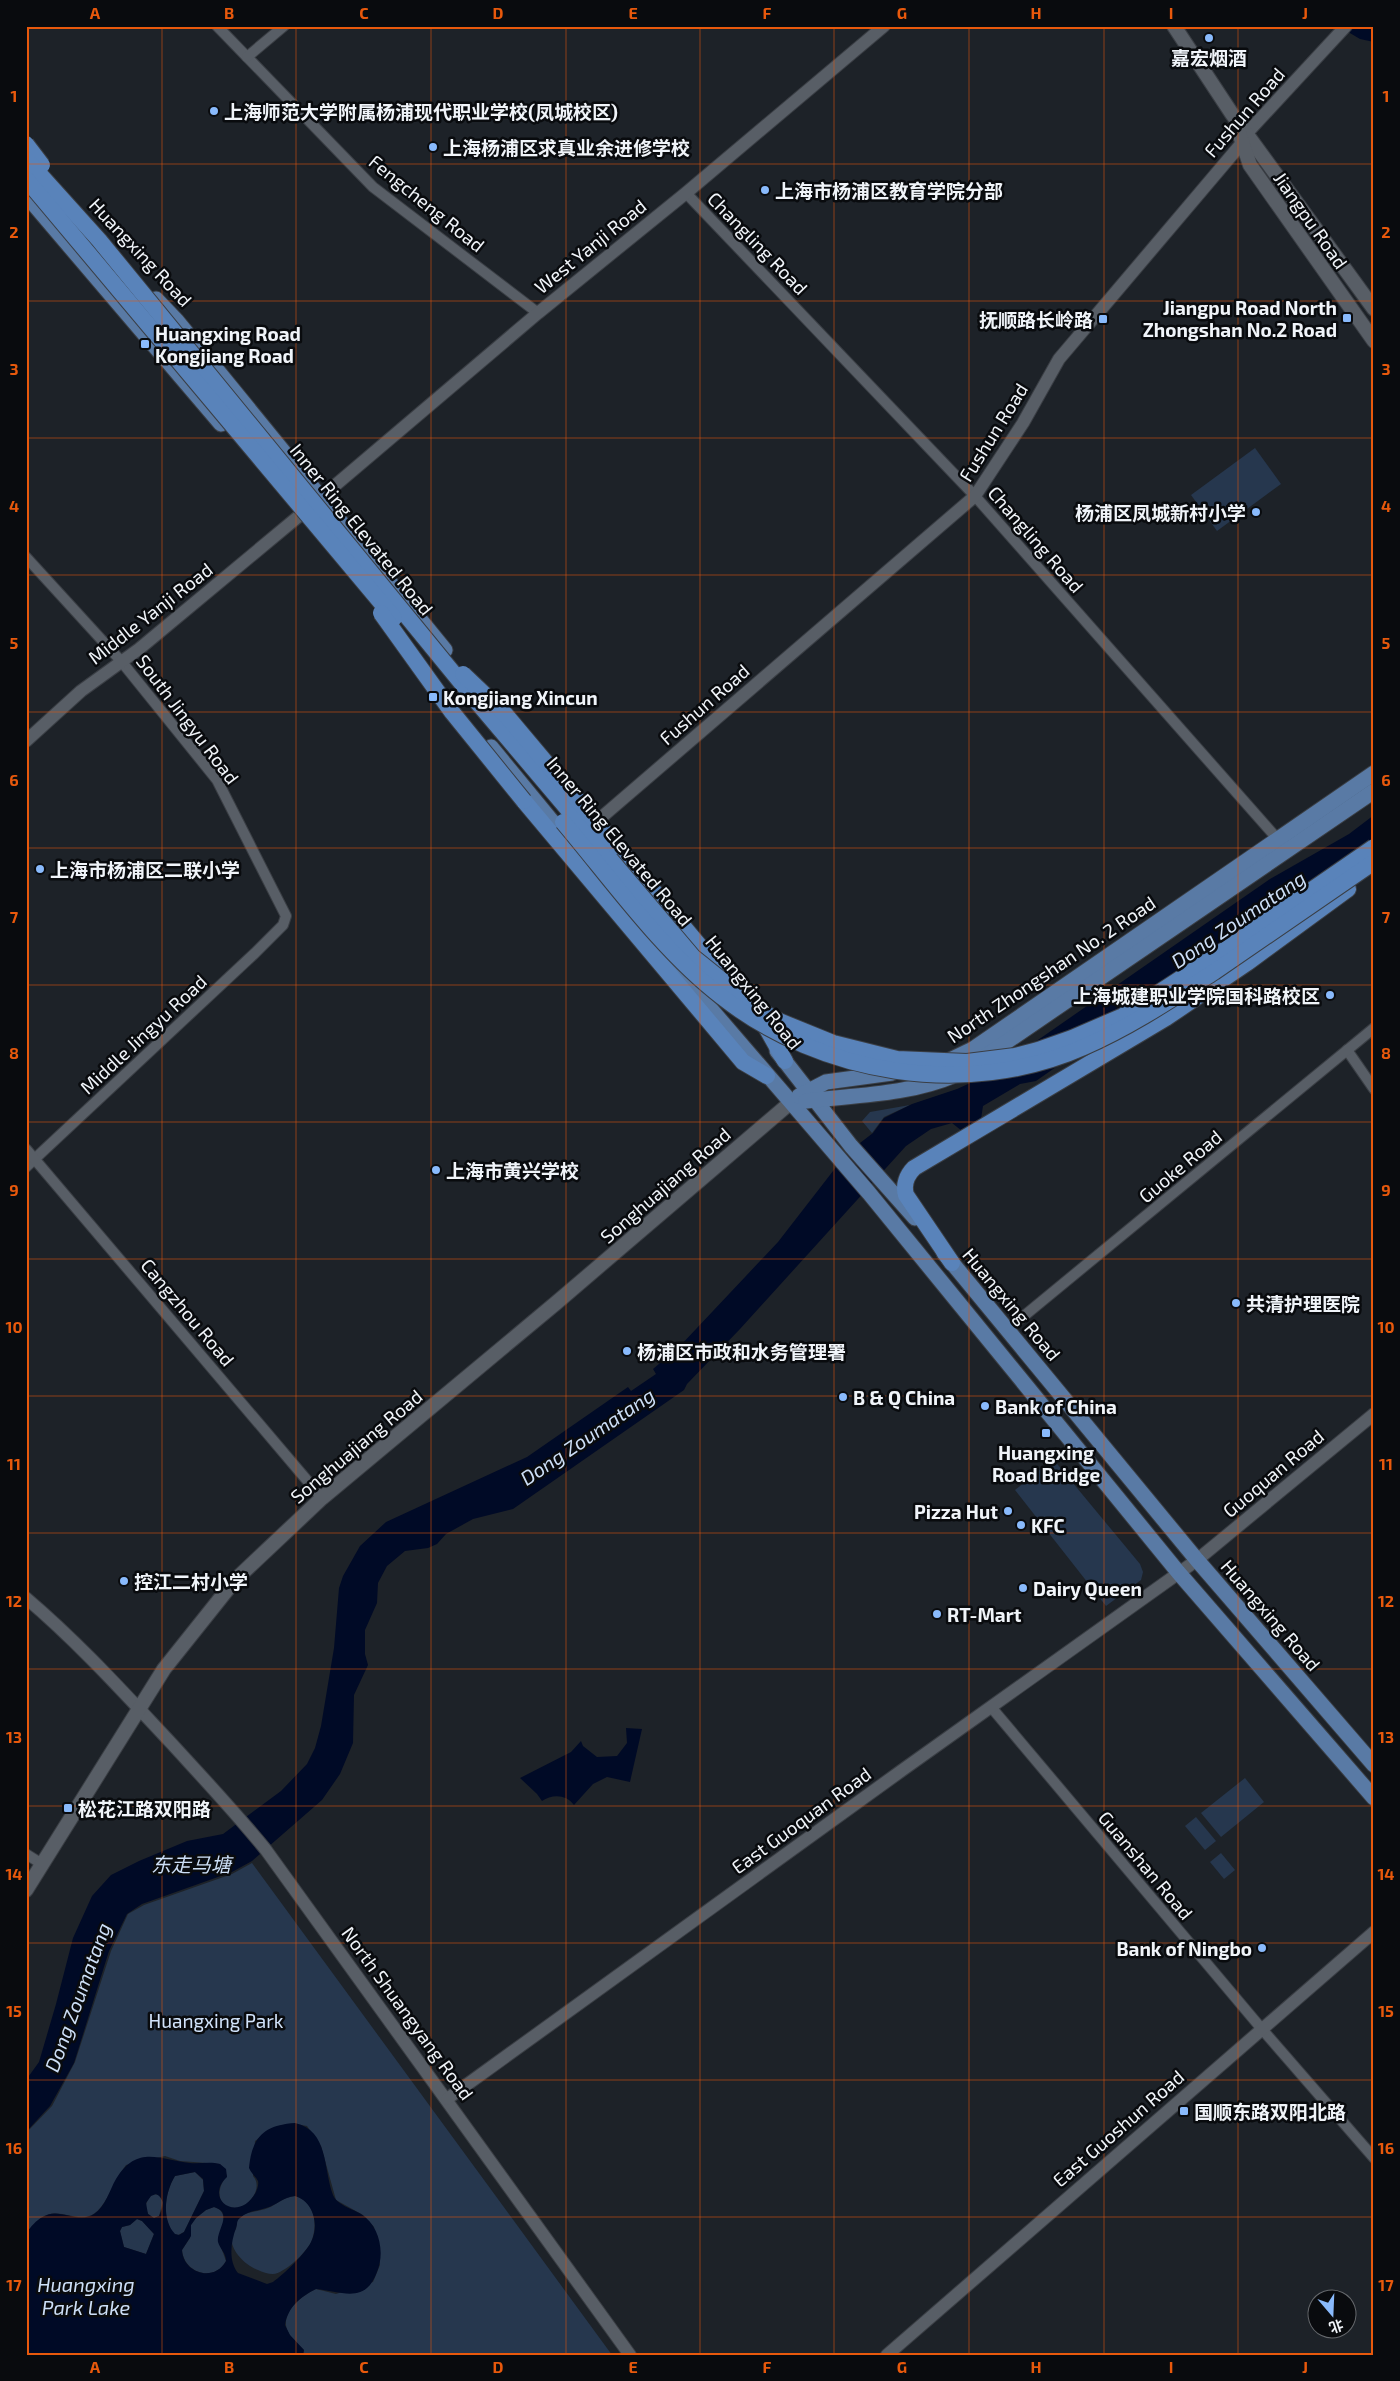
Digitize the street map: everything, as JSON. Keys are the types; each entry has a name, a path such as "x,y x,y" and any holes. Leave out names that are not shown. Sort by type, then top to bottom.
{"highway":[{"path":"26,144 99,240"},
{"name":"Inner Ring Elevated Road","path":"26,159 99,240 420,633 693,957 760,1010 806,1033 859,1052 897,1060 967,1062 1015,1056 1072,1038 1123,1016 1374,847"},
{"name":"Inner Ring Elevated Road","path":"26,179 676,956 721,997 748,1016 807,1047 836,1058 887,1069 923,1074 971,1074 1009,1069 1082,1048 1160,1008 1374,862"},
{"path":"26,194 122,294"},
{"path":"340,554 446,704 524,801 740,1058 749,1066 767,1076"},
{"path":"420,633 487,695 616,846 756,1013 772,1034 785,1061"},
{"path":"952,1263 911,1204 905,1189 907,1179 914,1168 1166,1018 1247,963 1374,871"}],"main road":[{"name":"Jiangpu Road","path":"1174,26 1232,114 1245,138 1374,309"},
{"name":"Jiangpu Road","path":"1245,138 1250,165 1374,341"},
{"name":"Huangxing Road","path":"26,153 116,260 178,322 590,827 785,1061 851,1146 1008,1329 1197,1560 1374,1765"},
{"path":"26,194 299,516 570,844 790,1103 841,1159 1178,1572 1374,1798"},
{"name":"North Zhongshan No. 2 Road","path":"811,1095 878,1095 941,1081 964,1071 1283,846 1374,773"},
{"name":"North Zhongshan No. 2 Road","path":"790,1103 811,1095 826,1082 877,1073 912,1070 937,1065 960,1056 1283,846 1374,791"},
{"name":"Songhuajiang Road","path":"26,1890 138,1708 174,1655 235,1580 322,1498 556,1303 790,1103"}],"street":[{"name":"Fengcheng Road","path":"217,26 373,187 538,313"},
{"path":"247,58 284,26"},
{"name":"West Yanji Road","path":"299,516 538,313 686,193 884,26"},
{"name":"Fushun Road","path":"570,844 975,496 1023,423 1059,359 1245,138 1345,28"},
{"name":"Changling Road","path":"686,193 975,496 1283,846"},
{"name":"Middle Yanji Road","path":"26,741 81,691 139,649 299,516"},
{"name":"South Jingyu Road","path":"26,557 122,661 217,780 285,911 286,921 283,925"},
{"name":"Middle Jingyu Road","path":"26,1167 125,1076 283,925"},
{"name":"Guoke Road","path":"1008,1329 1374,1028"},
{"path":"1347,1050 1374,1089"},
{"name":"Cangzhou Road","path":"26,1149 322,1498"},
{"name":"Guoquan Road","path":"1178,1572 1197,1560 1374,1414"},
{"name":"East Guoquan Road","path":"447,2099 1178,1572"},
{"name":"North Shuangyang Road","path":"26,1598 68,1636 138,1708 242,1820 266,1850 630,2355"},
{"name":"Guanshan Road","path":"991,1707 1261,2028 1374,2158"},
{"path":"26,1854 42,1864"},
{"name":"East Guoshun Road","path":"887,2355 1261,2028 1374,1932"}],"green space":[{"path":"1255,448 1281,484 1217,531 1191,495"},
{"path":"910,1105 884,1117 872,1133 862,1121 870,1112"},
{"path":"1053,1459 1140,1564 1143,1572 1141,1580 1106,1606 1015,1490"},
{"path":"1245,1778 1264,1802 1221,1837 1201,1813"},
{"path":"1196,1817 1216,1841 1205,1850 1185,1826"},
{"path":"1221,1853 1235,1870 1224,1879 1210,1862"},
{"name":"Huangxing Park","path":"252,1863 612,2355 303,2355 304,2350 291,2337 286,2325 286,2318 293,2306 304,2296 316,2289 336,2294 373,2282 380,2265 374,2227 363,2215 336,2200 321,2146 307,2126 292,2124 279,2126 255,2141 253,2176 257,2186 256,2192 249,2201 239,2207 228,2207 221,2200 221,2185 227,2176 220,2164 180,2161 165,2156 126,2165 104,2203 95,2213 83,2217 59,2214 47,2215 38,2220 26,2233 26,2133 52,2106 75,2062 111,1951 128,1914 144,1905 232,1874"},
{"path":"195,2172 203,2180 204,2191 184,2232 178,2235 174,2234 167,2221 166,2213 169,2190 175,2176"},
{"path":"153,2194 159,2195 163,2202 159,2216 154,2218 146,2210 146,2203"},
{"path":"295,2196 307,2202 313,2213 314,2233 306,2250 296,2261 278,2273 265,2273 248,2265 239,2257 233,2247 232,2235 236,2229 238,2219 245,2214 264,2209"},
{"path":"214,2207 219,2209 223,2216 224,2221 218,2239 226,2261 221,2268 214,2272 200,2272 188,2265 182,2250 190,2238 191,2225 196,2218 206,2210"},
{"path":"137,2219 142,2221 154,2234 146,2254 124,2247 120,2231 122,2227 130,2225"}],"water":[{"path":"1338,26 1374,26 1374,42 1360,39"},
{"name":"东走马塘","path":"1374,815 1374,844 1036,1081 1020,1084 983,1106 981,1119 962,1131 952,1123 931,1129 906,1146 740,1329 687,1384 684,1390 513,1509 473,1519 446,1534 437,1544 428,1548 405,1551 387,1566 378,1583 377,1603 365,1630 365,1654 368,1665 354,1695 353,1743 340,1774 322,1800 252,1861 232,1872 142,1904 127,1914 109,1951 74,2063 50,2106 26,2132 26,2080 39,2062 73,1938 92,1896 111,1875 139,1861 187,1841 223,1834 281,1791 307,1764 315,1748 321,1726 334,1648 339,1588 343,1576 360,1546 386,1522 527,1457 628,1387 631,1391 656,1374 653,1369 680,1346 778,1242 847,1153 873,1133 884,1118 912,1104 957,1089 986,1076 1270,879 1349,834"},
{"path":"626,1728 642,1729 630,1782 607,1777 593,1784 574,1805 571,1801 559,1796 550,1797 542,1801 520,1778 571,1752 581,1741 583,1746 597,1757 617,1756 627,1743"},
{"name":"Huangxing Park Lake","path":"295,2123 306,2127 314,2134 323,2152 333,2195 342,2204 361,2214 373,2225 379,2240 381,2257 377,2272 366,2289 351,2294 316,2289 305,2295 292,2308 285,2325 290,2335 304,2350 303,2355 26,2355 26,2233 40,2218 55,2213 81,2218 94,2214 104,2203 124,2168 140,2158 149,2157 190,2163 220,2164 226,2169 227,2177 221,2186 219,2194 221,2200 226,2205 233,2207 241,2206 249,2201 258,2187 258,2181 249,2168 256,2141 267,2130 284,2124","holes":["195,2172 203,2179 204,2191 184,2232 179,2235 175,2234 171,2228 166,2213 167,2197 175,2176","156,2194 162,2201 159,2216 154,2218 148,2214 146,2203 151,2196","295,2196 301,2199 313,2214 315,2221 314,2235 308,2247 273,2282 267,2284 238,2273 231,2251 238,2220 246,2214 270,2207","214,2207 223,2213 224,2218 218,2242 226,2261 221,2268 214,2272 207,2273 193,2269 184,2258 182,2250 191,2236 191,2225 206,2210","137,2219 142,2221 154,2234 146,2254 124,2247 120,2231 122,2227 130,2225"]}],"place":[{"name":"嘉宏烟酒","path":"1209,38"},
{"name":"上海师范大学附属杨浦现代职业学校(凤城校区)","path":"214,111"},
{"name":"上海杨浦区求真业余进修学校","path":"433,147"},
{"name":"上海市杨浦区教育学院分部","path":"765,190"},
{"name":"Jiangpu Road North Zhongshan No.2 Road","path":"1347,318"},
{"name":"抚顺路长岭路","path":"1103,319"},
{"name":"Huangxing Road Kongjiang Road","path":"145,344"},
{"name":"杨浦区凤城新村小学","path":"1256,512"},
{"name":"Kongjiang Xincun","path":"433,697"},
{"name":"上海市杨浦区二联小学","path":"40,869"},
{"name":"上海城建职业学院国科路校区","path":"1330,995"},
{"name":"上海市黄兴学校","path":"436,1170"},
{"name":"共清护理医院","path":"1236,1303"},
{"name":"杨浦区市政和水务管理署","path":"627,1351"},
{"name":"B & Q China","path":"843,1397"},
{"name":"Bank of China","path":"985,1406"},
{"name":"Huangxing Road Bridge","path":"1046,1433"},
{"name":"Pizza Hut","path":"1008,1511"},
{"name":"KFC","path":"1021,1525"},
{"name":"控江二村小学","path":"124,1581"},
{"name":"Dairy Queen","path":"1023,1588"},
{"name":"RT-Mart","path":"937,1614"},
{"name":"松花江路双阳路","path":"68,1808"},
{"name":"Bank of Ningbo","path":"1262,1948"},
{"name":"国顺东路双阳北路","path":"1184,2111"}],"water label":[{"name":"Dong Zoumatang","path":"1238,919"},
{"name":"Dong Zoumatang","path":"587,1436"},
{"name":"Dong Zoumatang","path":"77,1997"}]}
